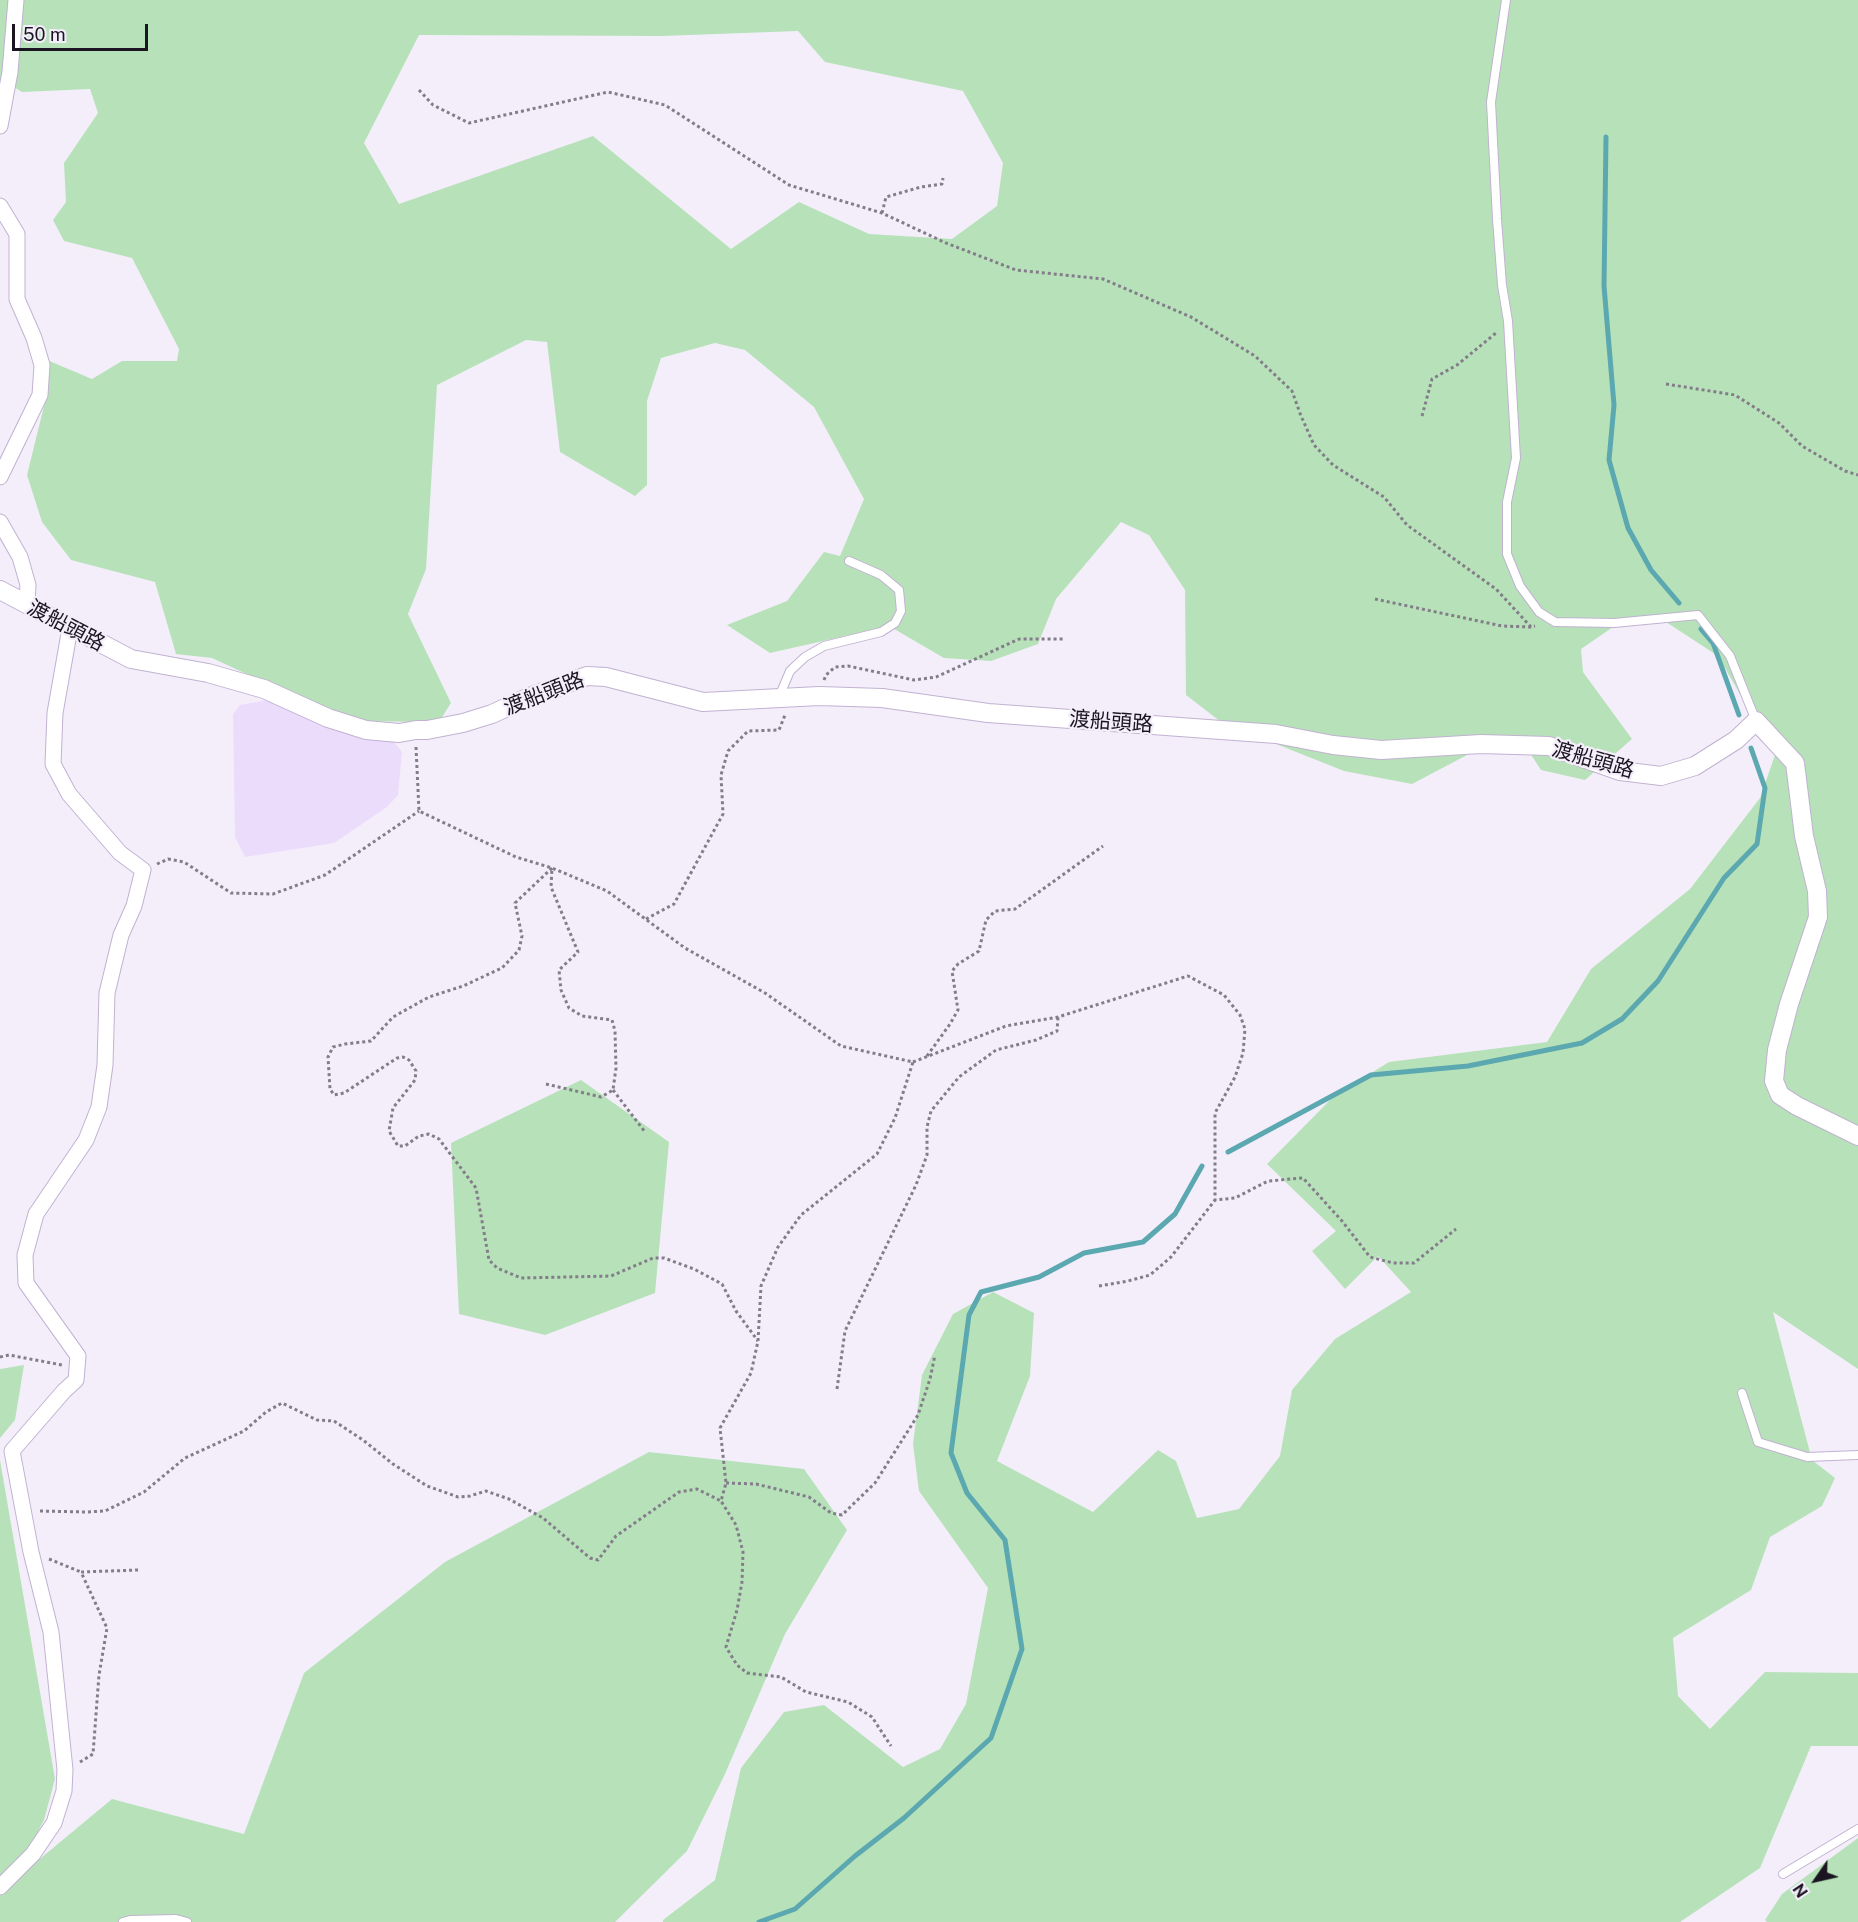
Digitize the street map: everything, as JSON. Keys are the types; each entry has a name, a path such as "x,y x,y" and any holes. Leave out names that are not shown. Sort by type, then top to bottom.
{"street":[{"path":"0,126 10,72 16,0"},
{"path":"0,206 17,234 16,299 34,338 42,365 40,395 0,477"},
{"path":"0,522 20,557 28,585 27,604"},
{"name":"渡船頭路","path":"0,590 131,659 243,682 285,697 328,718 366,729 399,733 454,725 483,717 587,676 606,677 703,702 819,696 882,698 988,713 1276,734 1333,745 1381,750 1481,744 1549,746 1620,771 1661,776 1695,765 1736,740 1756,721"},
{"path":"0,1887 33,1854 54,1823 64,1791 65,1770 51,1632 31,1552 12,1451 76,1380 78,1356 26,1283 25,1255 36,1214 86,1140 99,1107 105,1065 107,993 121,935 134,906 143,870 120,853 69,794 53,764 55,714 70,628"},
{"path":"1756,721 1795,763 1804,836 1817,891 1818,917 1789,1004 1777,1050 1774,1081 1780,1095 1797,1106 1858,1136"}],"lane":[{"path":"1506,0 1491,102 1497,219 1502,285 1508,321 1516,458 1507,502 1507,554 1520,586 1539,612 1555,622 1614,623 1698,615 1730,656 1756,721"},
{"path":"786,698 790,671 806,657 824,646 881,632 895,623 901,611 899,590 881,575 849,561"},
{"path":"1742,1393 1758,1442 1808,1457 1858,1455"},
{"path":"1783,1874 1858,1829"},
{"path":"123,1922 177,1918 187,1922"}],"path":[{"path":"419,90 433,105 469,123 608,92 665,105 789,185 882,213 946,243 1016,270 1102,279 1191,317 1255,356 1292,391 1314,445 1333,465 1384,497 1407,525 1496,589 1531,627"},
{"path":"882,213 886,197 921,187 942,184 943,178"},
{"path":"1422,416 1432,379 1457,365 1487,342 1508,321"},
{"path":"1666,384 1735,395 1779,423 1802,447 1845,471 1858,475"},
{"path":"1375,598 1502,626 1531,627 1555,622"},
{"path":"819,696 826,675 835,667 848,666 914,680 936,677 1019,639 1063,639"},
{"path":"646,919 674,904 723,814 721,775 728,751 748,731 779,730 786,698"},
{"path":"416,730 419,811"},
{"path":"143,870 168,859 184,862 231,893 273,894 325,875 419,811"},
{"path":"419,811 516,857 552,868 608,891 685,948 765,993 841,1046 913,1062 1006,1026 1058,1017 1188,976 1224,996 1240,1015 1245,1029 1243,1053 1235,1077 1215,1113 1215,1200 1171,1257 1150,1275 1099,1286"},
{"path":"926,1057 958,1010 951,972 958,964 979,951 986,920 995,910 1014,909 1103,846"},
{"path":"552,868 551,887 578,952 559,970 561,990 569,1008 582,1016 612,1020 615,1031 616,1068 613,1090 645,1132"},
{"path":"552,868 515,903 522,936 519,950 502,968 463,986 429,997 393,1017 371,1041 333,1047 328,1058 330,1089 334,1095 344,1093 397,1058 404,1057 409,1060 416,1071 415,1080 393,1108 389,1131 398,1146 405,1146 429,1134 439,1139 476,1188 489,1260 497,1268 521,1278 611,1276 653,1258 664,1258 694,1269 722,1284 736,1311 758,1341"},
{"path":"837,1389 845,1331 916,1185 927,1155 927,1127 931,1111 958,1077 996,1050 1036,1040 1057,1031 1058,1017"},
{"path":"721,1502 726,1483 720,1428 751,1373 758,1341 761,1286 778,1247 801,1215 877,1154 894,1118 913,1062"},
{"path":"546,1084 601,1097 613,1090"},
{"path":"1215,1200 1235,1198 1268,1181 1304,1178 1370,1257 1393,1263 1414,1263 1456,1228"},
{"path":"0,1357 9,1355 78,1368"},
{"path":"726,1483 756,1484 809,1497 831,1513 842,1515 875,1483 918,1415 935,1355"},
{"path":"23,1511 105,1511 144,1492 185,1458 244,1431 266,1412 282,1403 317,1420 334,1421 427,1486 459,1497 486,1491 509,1499 543,1518 590,1558 598,1560 616,1536 679,1492 697,1489 721,1502 736,1525 743,1552 742,1582 737,1610 726,1647 737,1665 747,1672 781,1677 806,1692 848,1702 872,1716 891,1746"},
{"path":"31,1552 81,1572 138,1570"},
{"path":"65,1770 93,1754 99,1675 107,1628 81,1572"}],"shaded area":[{"path":"268,700 337,728 394,742 402,752 398,795 387,807 334,843 245,857 235,837 233,714 240,705"}],"green space":[{"path":"0,0 1858,0 1858,1369 1773,1312 1812,1460 1835,1478 1822,1506 1770,1537 1751,1590 1673,1638 1678,1696 1710,1729 1765,1672 1858,1673 1858,1746 1811,1746 1760,1868 1680,1922 663,1922 715,1880 741,1768 784,1712 824,1705 903,1767 940,1749 966,1704 988,1588 919,1491 913,1444 922,1375 953,1314 993,1292 1034,1313 1030,1376 997,1461 1093,1512 1158,1450 1176,1461 1197,1518 1239,1509 1280,1456 1292,1390 1335,1339 1411,1292 1378,1256 1345,1289 1312,1251 1336,1231 1267,1164 1334,1096 1389,1062 1547,1042 1591,969 1690,889 1760,798 1775,755 1718,656 1660,618 1616,625 1581,649 1583,672 1632,739 1585,780 1541,770 1528,750 1486,745 1412,784 1344,771 1221,722 1186,695 1185,590 1149,535 1121,522 1056,599 1038,644 991,661 944,658 889,626 770,653 727,625 787,601 824,552 840,556 864,499 814,407 745,350 715,343 661,358 647,401 647,485 635,496 560,452 547,342 526,340 437,385 426,569 408,614 451,703 439,722 348,721 212,658 176,654 155,582 71,560 42,522 27,475 47,394 47,360 92,379 122,361 177,361 179,349 132,258 64,241 53,220 66,202 64,163 98,113 90,89 22,92 4,81 0,129","holes":["798,31 825,62 963,91 1003,163 997,206 952,239 869,234 799,202 731,249 593,136 399,204 364,143 419,35 662,36"]},
{"path":"581,1080 669,1142 655,1293 545,1335 459,1314 451,1143"},
{"path":"24,1365 15,1420 0,1438 0,1369"},
{"path":"649,1452 804,1469 847,1530 785,1634 725,1774 687,1851 615,1922 0,1922 0,1892 112,1799 244,1834 304,1673 445,1562"},
{"path":"0,1460 55,1779 44,1820 30,1847 0,1876"},
{"path":"1858,1838 1858,1922 1767,1922 1765,1920 1782,1894"}],"waterway":[{"path":"1606,137 1604,286 1614,405 1609,460 1628,528 1651,570 1679,603"},
{"path":"1701,629 1713,643 1739,715"},
{"path":"1228,1152 1371,1075 1468,1066 1582,1043 1622,1019 1658,981 1724,878 1757,844 1765,788 1751,748"},
{"path":"759,1922 795,1909 855,1856 904,1818 991,1738 1022,1649 1005,1540 967,1493 951,1453 969,1315 981,1292 1039,1277 1084,1253 1143,1242 1175,1214 1202,1166"}]}
